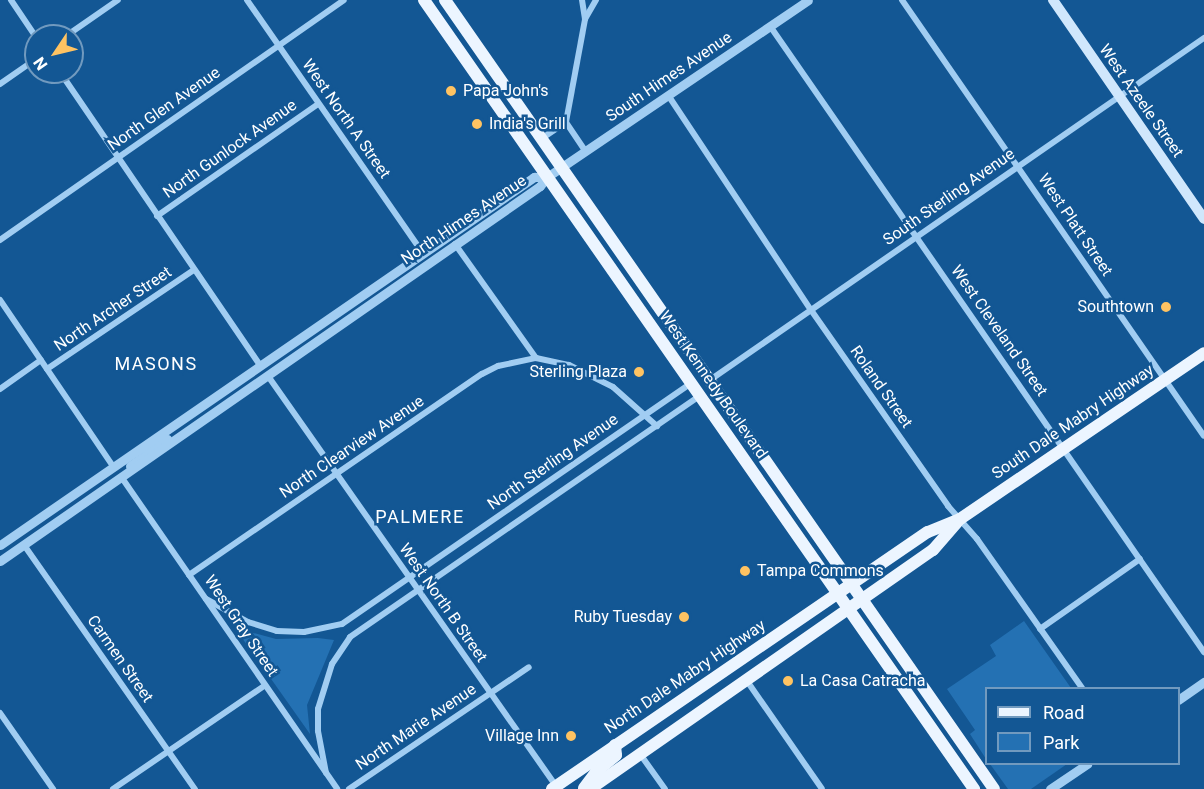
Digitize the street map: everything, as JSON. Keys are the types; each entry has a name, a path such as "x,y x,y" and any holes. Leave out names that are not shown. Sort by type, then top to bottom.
{"main road":[{"name":"West Kennedy Boulevard","path":"424,0 974,789"},
{"name":"West Kennedy Boulevard","path":"445,0 994,789"},
{"name":"West Azeele Street","path":"1053,0 1204,219"},
{"path":"647,321 663,329 694,373 710,380"},
{"name":"South Dale Mabry Highway","path":"960,519 1204,353"},
{"path":"691,383 712,397 742,440 757,447"},
{"path":"590,789 933,550 960,519"},
{"name":"North Dale Mabry Highway","path":"554,788 928,532 960,519"},
{"path":"584,789 596,772 614,759 617,752 615,745"}],"street":[{"path":"11,0 27,24"},
{"path":"83,24 118,0"},
{"name":"West North A Street","path":"247,0 423,253"},
{"name":"North Glen Avenue","path":"0,240 344,0"},
{"path":"582,0 585,19 566,122 586,152"},
{"path":"585,19 597,0"},
{"name":"South Himes Avenue","path":"547,177 807,0"},
{"name":"West Platt Street","path":"902,0 1204,436"},
{"name":"West Cleveland Street","path":"770,26 1204,652"},
{"name":"South Sterling Avenue","path":"710,380 1017,165 1204,38"},
{"path":"0,84 24,67"},
{"path":"68,84 260,365"},
{"name":"Roland Street","path":"668,95 811,310 948,506 977,539 1081,687"},
{"name":"North Gunlock Avenue","path":"157,216 318,104"},
{"path":"541,139 566,122"},
{"name":"North Himes Avenue","path":"0,545 534,177 547,177"},
{"name":"North Himes Avenue","path":"0,561 540,186 547,177"},
{"path":"455,244 536,358 553,360 589,373 613,387 657,426"},
{"name":"North Archer Street","path":"48,369 194,270"},
{"path":"0,300 114,468 106,482 54,518 49,528"},
{"name":"North Clearview Avenue","path":"189,575 482,374 498,366 536,358"},
{"name":"North Archer Street","path":"0,389 41,360"},
{"name":"West North B Street","path":"268,376 554,788"},
{"name":"North Sterling Avenue","path":"206,599 264,629 304,632 342,624 691,383"},
{"name":"North Sterling Avenue","path":"326,773 319,739 318,709 332,664 351,637 416,589 700,396"},
{"path":"122,478 128,468 168,438 177,425"},
{"name":"West Gray Street","path":"122,478 337,789"},
{"path":"510,509 518,520"},
{"path":"483,526 492,538"},
{"name":"Carmen Street","path":"24,545 195,789"},
{"path":"1040,629 1140,559"},
{"path":"342,624 351,637"},
{"name":"North Marie Avenue","path":"349,789 529,667"},
{"path":"747,681 822,789"},
{"path":"1180,699 1204,682"},
{"path":"113,789 264,686"},
{"path":"0,713 53,789"},
{"path":"640,754 664,789"},
{"path":"1050,789 1086,765"}],"green space":[{"path":"1024,621 1070,687 985,687 985,757 970,734 975,730 947,689 996,656 990,645"},
{"path":"235,628 276,639 334,640 307,705 310,734"},
{"path":"991,765 1066,765 1031,789 1008,789"}],"place":[{"name":"Papa John's","path":"451,91"},
{"name":"India's Grill","path":"477,124"},
{"name":"Southtown","path":"1166,307"},
{"name":"Sterling Plaza","path":"639,372"},
{"name":"Tampa Commons","path":"745,571"},
{"name":"Ruby Tuesday","path":"684,617"},
{"name":"La Casa Catracha","path":"788,681"},
{"name":"Village Inn","path":"571,736"}],"district":[{"name":"MASONS","path":"156,364"},
{"name":"PALMERE","path":"420,517"}]}
